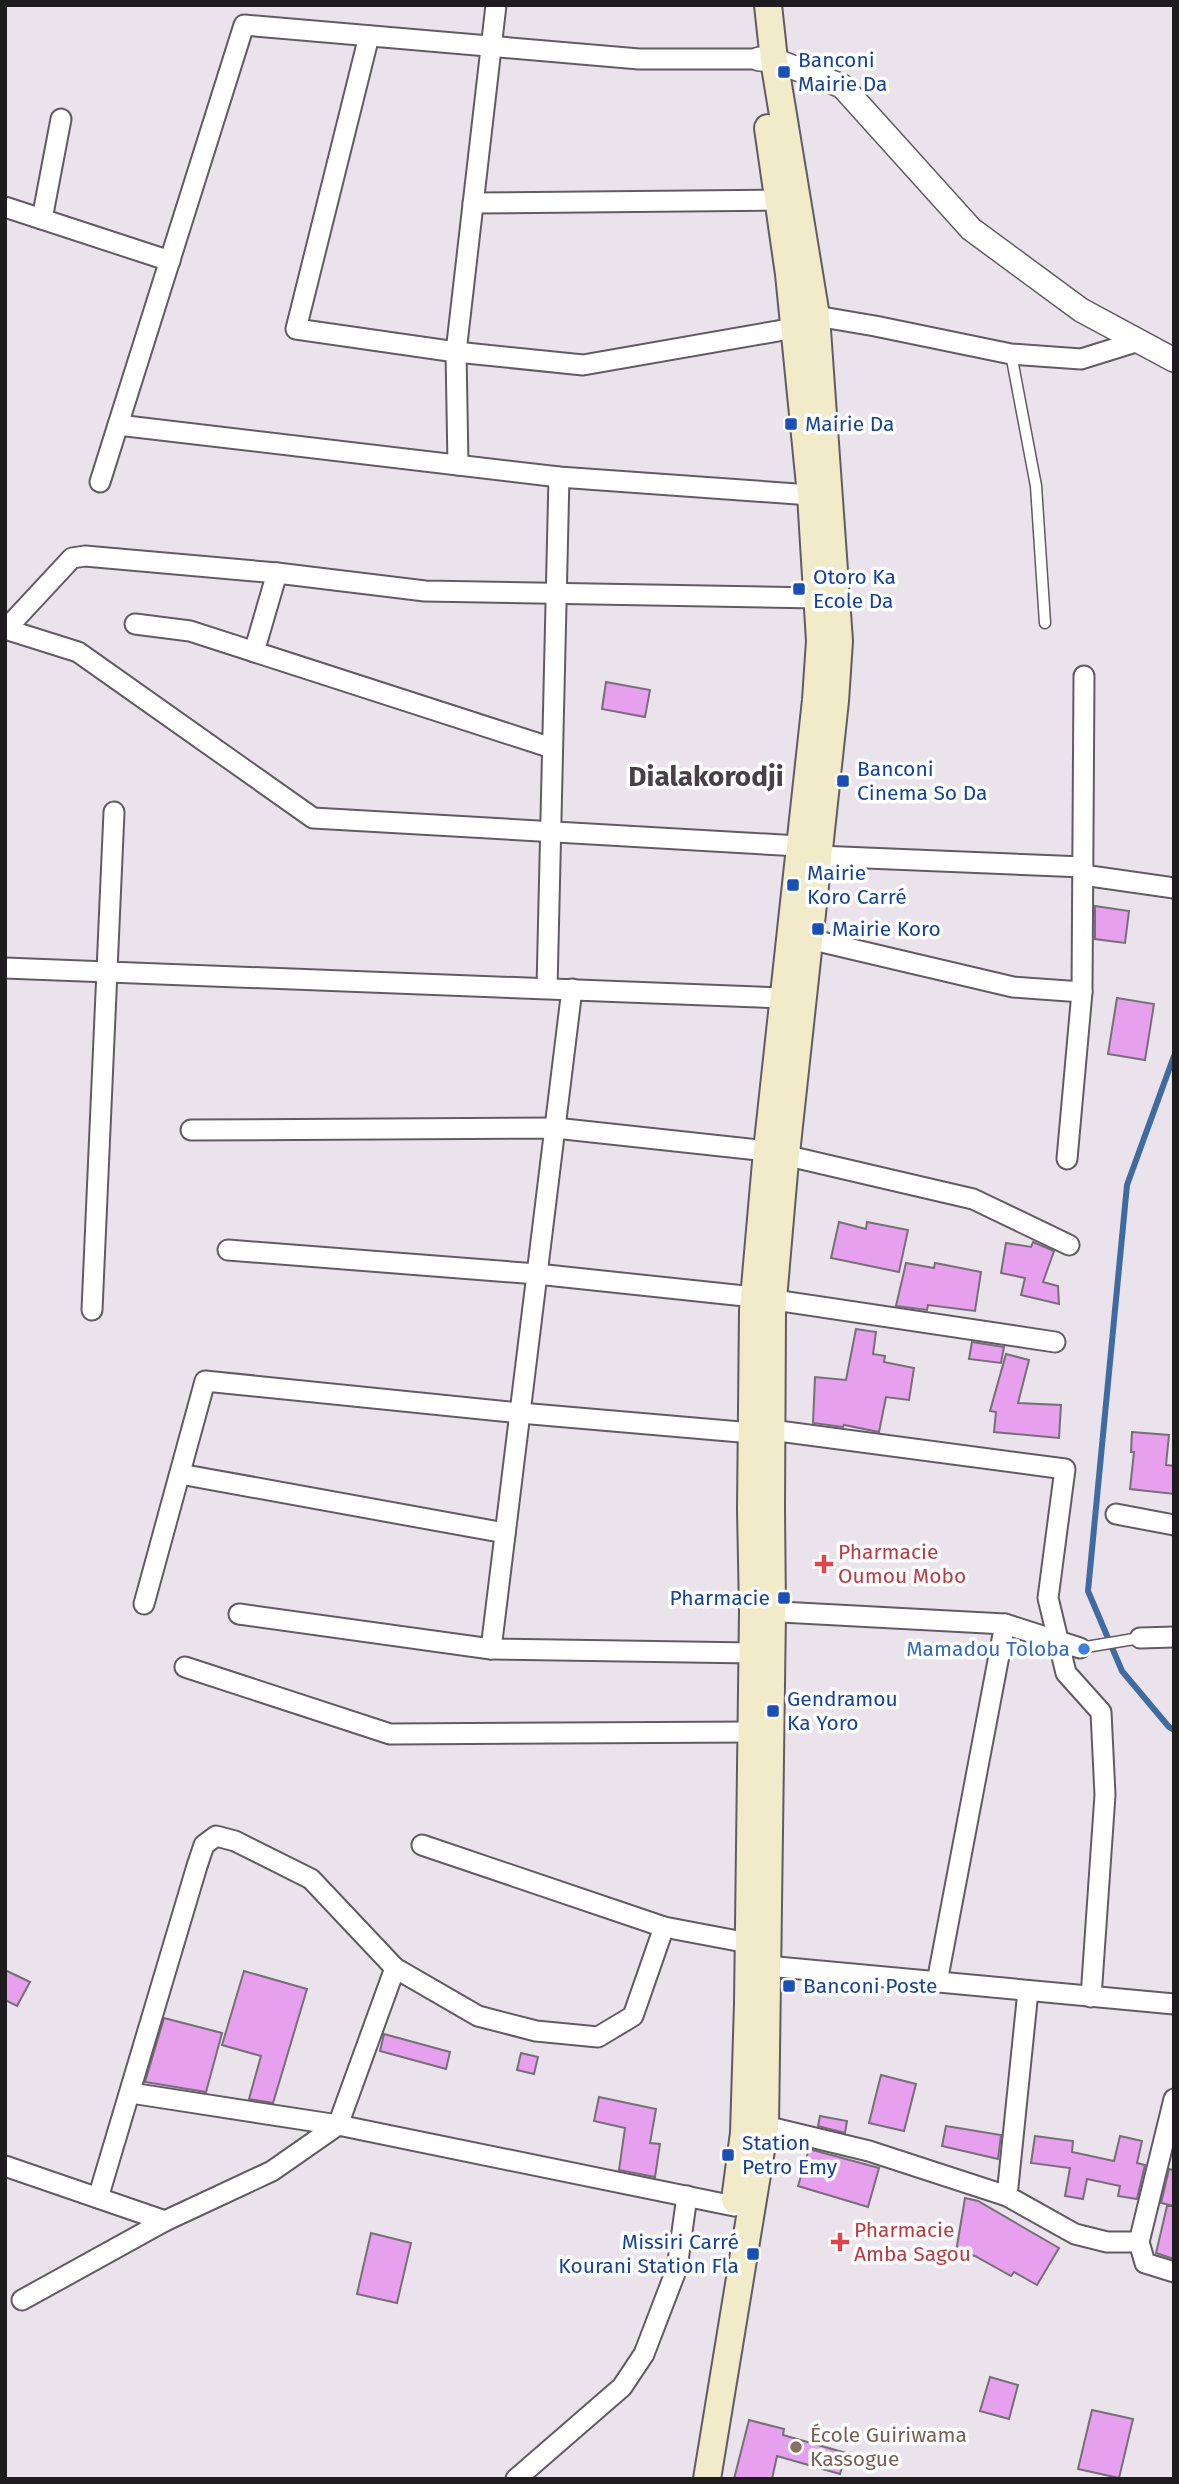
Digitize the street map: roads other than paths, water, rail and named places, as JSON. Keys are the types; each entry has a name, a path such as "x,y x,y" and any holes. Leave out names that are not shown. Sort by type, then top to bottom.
{"main road":[{"path":"763,6 777,200 805,322 811,495 820,641 809,851 809,939 777,1153"},
{"path":"690,2479 744,2133 758,1955 764,1298 777,1153 784,998 835,701 839,641 830,483 766,60"},
{"path":"707,2479 765,2126 752,1732 753,1653 763,1611"}],"street":[{"path":"458,465 456,352 496,5"},
{"path":"100,482 244,25 639,59 766,60 842,86 971,229 1081,310 1174,360"},
{"path":"369,36 296,329 456,352 583,365 805,322 874,326 1010,354 1080,359 1139,341"},
{"path":"41,219 61,119"},
{"path":"473,203 777,200"},
{"path":"5,207 170,261"},
{"path":"118,425 559,477 811,495"},
{"path":"547,988 559,477"},
{"path":"818,598 425,591 277,573 85,556 72,558 5,629 78,652 313,818 551,832 1083,871 1174,888"},
{"path":"254,652 277,573"},
{"path":"135,624 190,631 552,748"},
{"path":"1067,1159 1082,992 1084,676"},
{"path":"92,1310 114,812"},
{"path":"809,939 1013,987 1082,992"},
{"path":"5,968 784,998"},
{"path":"491,1649 572,989"},
{"path":"191,1130 555,1128 777,1153 973,1199 1069,1245"},
{"path":"228,1250 537,1273 764,1298 1055,1342"},
{"path":"144,1604 205,1381 520,1413 761,1432 1065,1469 1048,1598 1066,1673 1101,1712 1105,1795 1091,1997"},
{"path":"180,1474 505,1533"},
{"path":"1116,1514 1174,1525"},
{"path":"763,1611 1005,1624 1080,1648"},
{"path":"239,1614 491,1649 753,1653"},
{"path":"937,1982 1005,1624"},
{"path":"1140,1638 1174,1637"},
{"path":"185,1667 390,1734 752,1732"},
{"path":"98,2197 197,1866 204,1845 216,1836 235,1841 311,1879 395,1968 478,2017 537,2031 598,2037 632,2016 664,1927"},
{"path":"422,1845 664,1927 758,1955 937,1982 1174,2004"},
{"path":"22,2300 165,2221 272,2171 338,2125 395,1968"},
{"path":"1007,2196 1028,1991"},
{"path":"131,2093 338,2125 734,2206"},
{"path":"1174,2099 1139,2242 1145,2263 1174,2272"},
{"path":"765,2126 869,2151 1007,2196 1075,2234 1107,2242 1139,2242"},
{"path":"5,2166 165,2221"},
{"path":"516,2479 622,2387 643,2354 677,2268 687,2196"}],"lane":[{"path":"1010,354 1036,486 1045,624"},
{"path":"1080,1648 1140,1638"}],"waterway":[{"path":"1174,1056 1127,1185 1088,1591 1122,1671 1174,1730"}],"place":[{"name":"Banconi Mairie Da","path":"784,72"},
{"name":"Mairie Da","path":"791,424"},
{"name":"Otoro Ka Ecole Da","path":"799,589"},
{"name":"Banconi Cinema So Da","path":"843,781"},
{"name":"Mairie Koro Carré","path":"793,885"},
{"name":"Mairie Koro","path":"818,929"},
{"name":"Pharmacie Oumou Mobo","path":"824,1564"},
{"name":"Pharmacie","path":"784,1598"},
{"name":"Mamadou Toloba","path":"1084,1649"},
{"name":"Gendramou Ka Yoro","path":"773,1711"},
{"name":"Banconi Poste","path":"789,1986"},
{"name":"Station Petro Emy","path":"728,2155"},
{"name":"Pharmacie Amba Sagou","path":"840,2242"},
{"name":"Missiri Carré Kourani Station Fla","path":"753,2254"},
{"name":"École Guiriwama Kassogue","path":"796,2447"}],"district":[{"name":"Dialakorodji","path":"706,776"}]}
